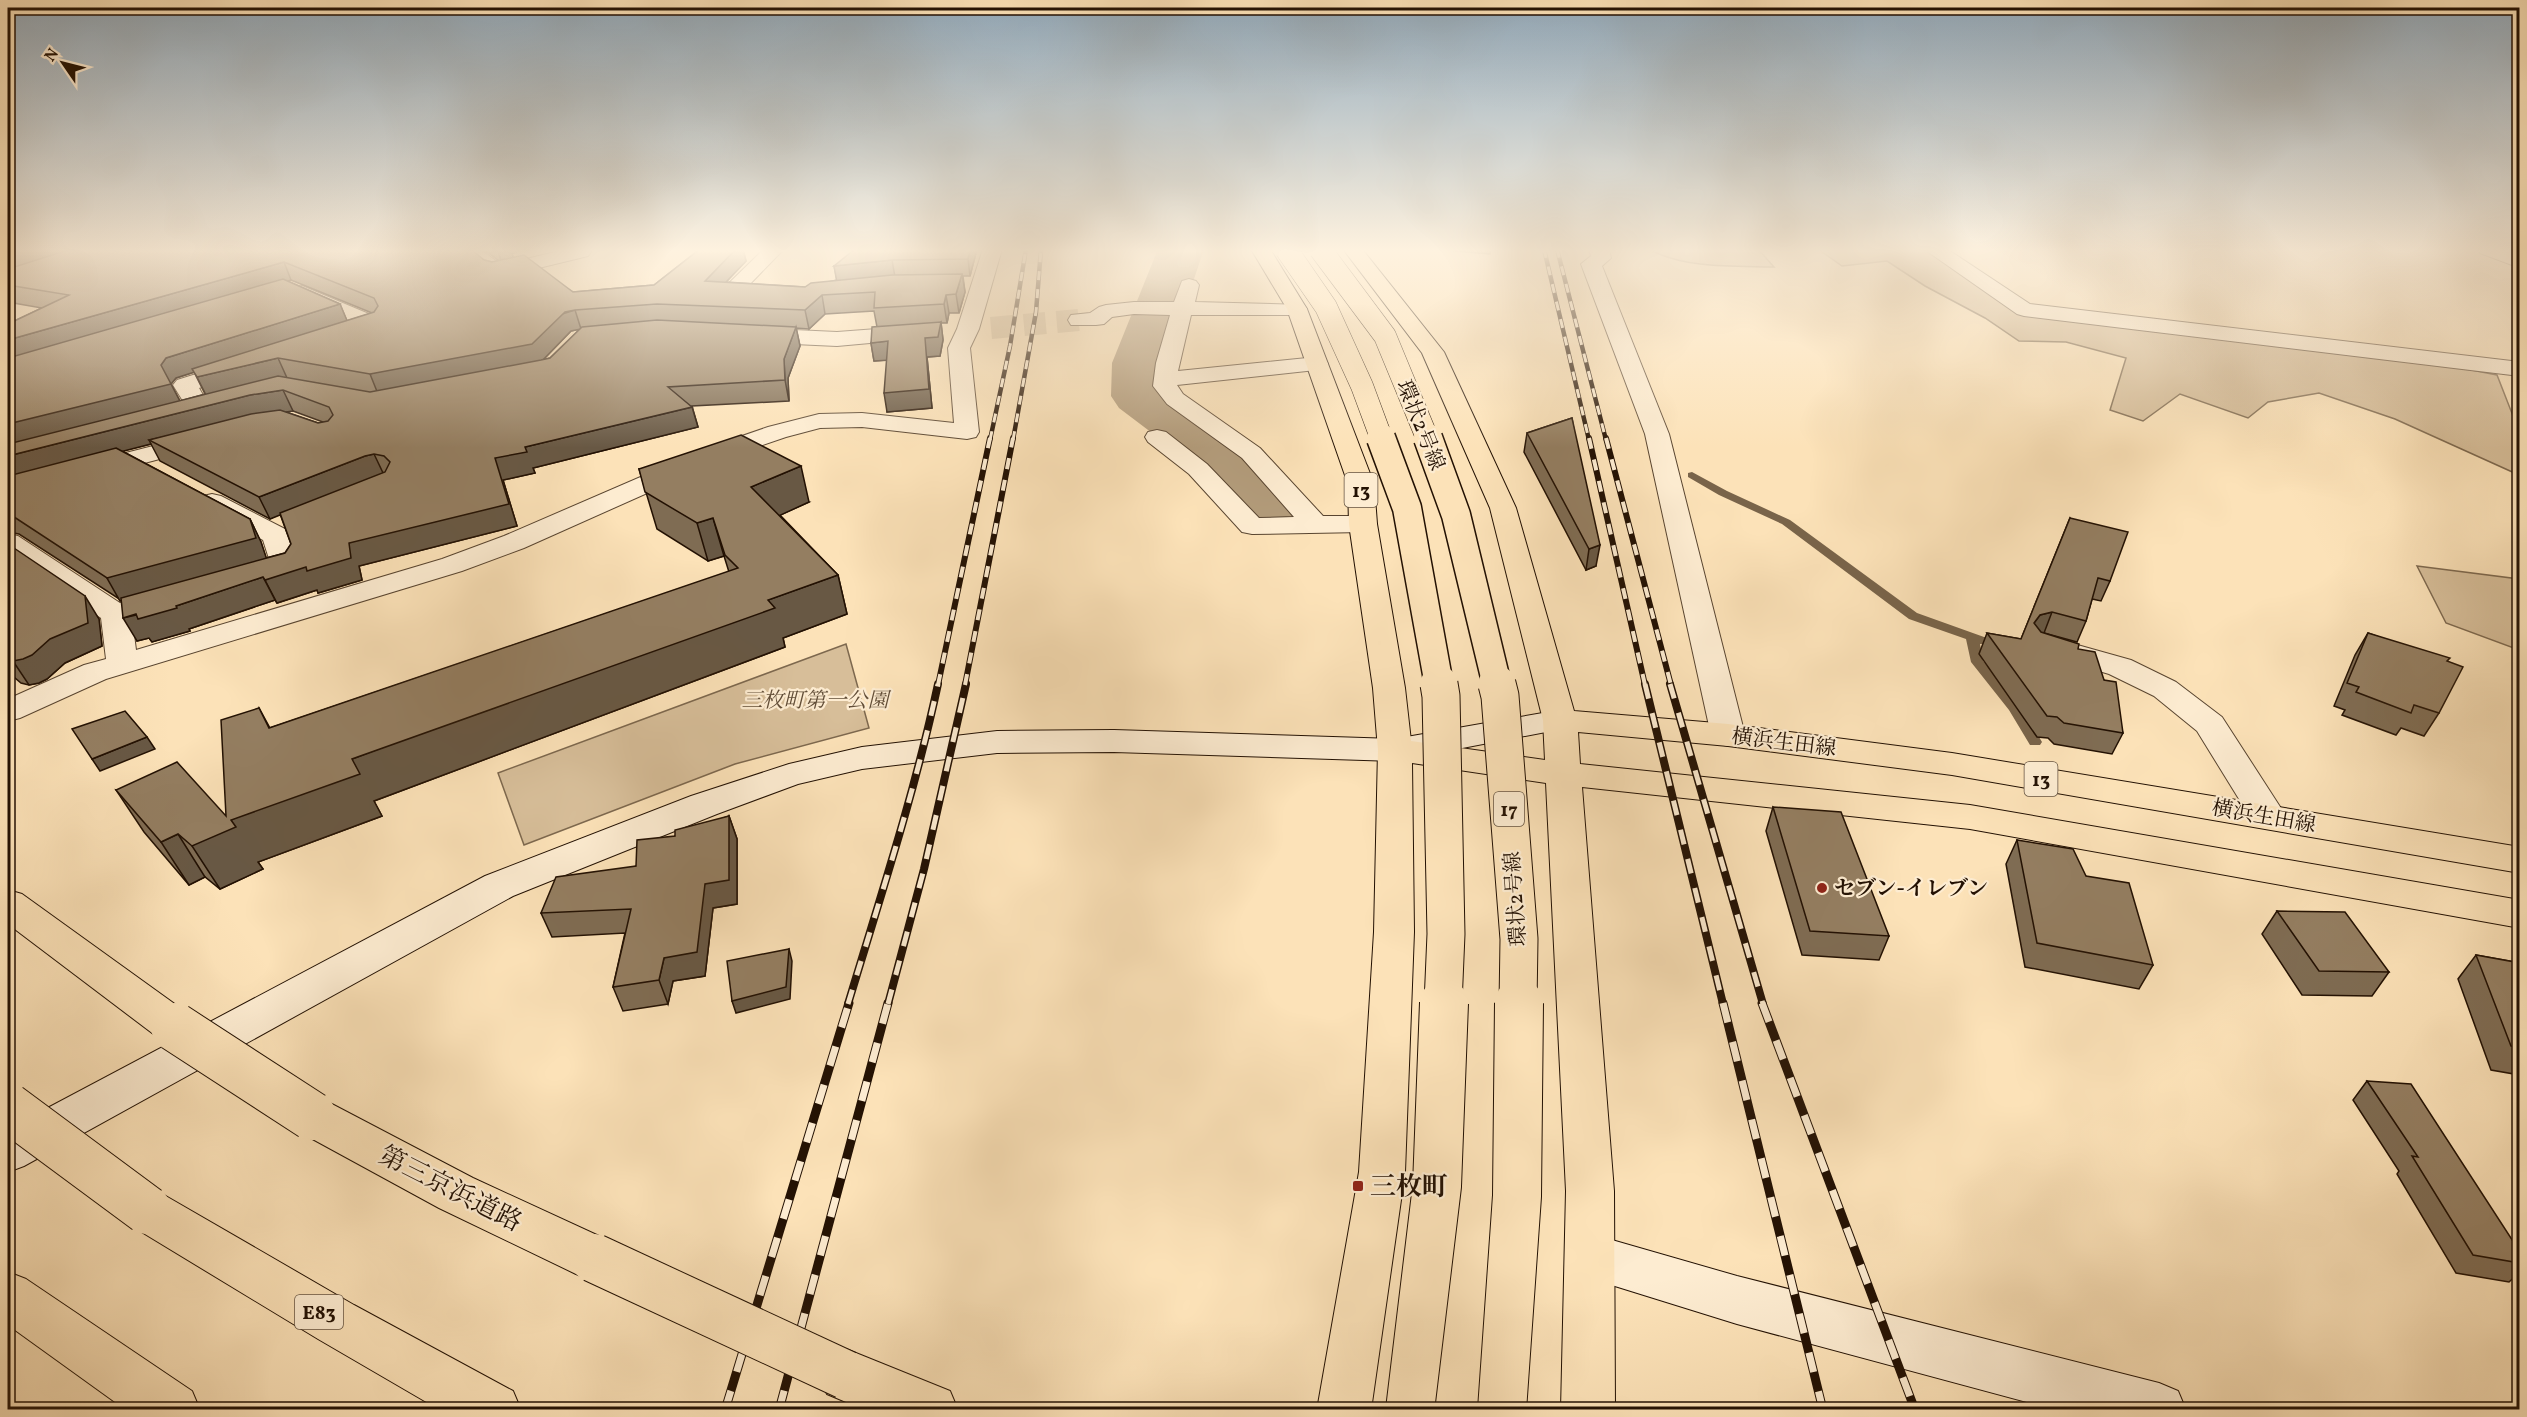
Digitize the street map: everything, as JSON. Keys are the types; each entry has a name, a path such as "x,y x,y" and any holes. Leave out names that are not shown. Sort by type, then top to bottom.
{"main road":[{"name":"13","path":"1299,315 1361,484 1363,524 1389,688 1395,750 1564,774 1970,817 2520,914"},
{"name":"環状2号線","path":"1330,315 1362,386 1407,508 1441,696 1446,934 1437,1186 1410,1410"},
{"name":"環状2号線","path":"1369,315 1385,336 1429,441 1456,515 1500,696 1518,939 1517,1196 1502,1410"},
{"path":"1404,315 1433,352 1503,508 1560,720 1590,1191 1588,1410"},
{"name":"横浜生田線","path":"1560,720 1728,735 1952,764 2520,860"},
{"path":"1344,1410 1382,1172 1394,932 1395,750"},
{"name":"第三京浜道路","path":"8,904 175,1027 312,1116 456,1193 846,1375 931,1410"},
{"name":"E83","path":"8,1107 147,1210 336,1322 494,1410"},
{"path":"8,1296 173,1410"}],"street":[{"path":"328,338 373,324 353,315"},
{"path":"9,709 95,672 452,565 514,542 719,452 777,432 819,421 862,420 966,432 959,348 979,328 980,315"},
{"path":"1079,320 1096,319 1100,315"},
{"path":"1179,315 1167,363 1165,386 1175,399 1251,453 1316,525"},
{"path":"1614,315 1657,434 1728,735"},
{"path":"2067,315 2520,369"},
{"path":"732,334 837,339 979,328"},
{"path":"199,409 184,385 262,360"},
{"path":"1165,379 1317,364"},
{"path":"8,492 228,433"},
{"path":"1157,437 1198,469 1252,526 1363,524"},
{"path":"132,459 275,535 286,567 229,583"},
{"path":"268,532 300,519"},
{"path":"8,542 116,614 195,592"},
{"path":"116,614 122,664"},
{"path":"2044,644 2120,667 2165,689 2210,723 2268,816"},
{"path":"8,1152 499,886 704,805 789,776 862,758 998,742 1114,741 1395,750 1560,720"},
{"path":"1591,1257 1737,1300 2159,1410"}],"green space":[{"path":"1980,315 2039,315 2420,360 2497,375 2513,416 2519,418 2519,475 2395,419 2319,393 2268,402 2248,418 2180,394 2143,421 2110,410 2126,358 2066,342 2019,341"},
{"path":"2417,566 2519,579 2519,650 2446,623"},
{"name":"三枚町第一公園","path":"846,644 869,728 735,764 524,845 498,773"}],"building":[{"path":"27,315 96,315 8,340 8,324"},
{"path":"157,315 304,315 166,358 161,365 171,384 8,424 8,358"},
{"path":"364,315 562,315 532,344 370,374 278,358 197,377 192,369"},
{"path":"657,320 796,327 784,359 785,380 668,387 692,407 525,447 527,452 495,458 509,504 349,543 351,558 307,571 306,567 265,580 263,577 176,606 177,608 138,619 136,614 123,618 121,598 285,553 291,544 280,513 385,472 390,462 384,456 374,454 365,456 259,497 149,440 251,414 280,410 318,423 328,421 333,415 329,407 283,390 250,395 8,456 8,444 278,376 370,392 550,358 582,327"},
{"path":"941,322 938,337 925,338 929,389 884,393 888,341 871,343 872,327"},
{"path":"1572,418 1600,545 1589,549 1527,433"},
{"path":"741,435 801,466 751,487 838,575 768,600 775,608 352,759 360,774 231,820 236,827 192,846 178,834 161,842 116,790 177,762 226,816 221,720 259,708 269,728 738,568 725,555 713,518 697,523 645,492 639,469"},
{"path":"116,448 250,519 256,538 107,578 8,513 8,476"},
{"path":"2070,518 2128,532 2110,581 2098,578 2086,621 2052,612 2040,615 2034,623 2041,632 2079,644 2078,649 2095,652 2104,680 2116,682 2123,733 2064,723 2057,717 2047,716 1987,633 2021,639"},
{"path":"8,544 85,596 88,623 50,639 32,655 13,661 8,660"},
{"path":"2368,633 2450,658 2447,661 2463,667 2439,713 2414,705 2411,713 2356,692 2359,687 2347,683"},
{"path":"125,711 147,737 92,759 72,729"},
{"path":"1773,807 1841,812 1889,936 1810,931"},
{"path":"729,816 729,880 705,884 697,952 664,958 659,980 613,987 631,909 541,913 556,877 636,866 637,840 675,836 675,830"},
{"path":"2017,840 2073,849 2086,876 2129,883 2153,965 2037,943"},
{"path":"2277,911 2345,912 2389,972 2319,971"},
{"path":"789,949 786,987 732,1001 727,961"},
{"path":"2476,955 2520,963 2520,1047 2511,1046"},
{"path":"2367,1081 2411,1084 2520,1252 2520,1263 2473,1255 2412,1156 2418,1157"}],"waterway":[{"path":"1157,315 1139,363 1139,396 1218,454 1274,513"},
{"path":"1692,475 1723,493 1786,522 1913,616 1983,641 2002,641"},
{"path":"1972,638 1977,662 2015,708 2035,742"}],"tunnel":[{"path":"991,328 1079,320"}],"railway":[{"path":"990,440 1015,315"},
{"path":"1013,440 1035,315"},
{"path":"1560,315 1589,440"},
{"path":"1574,315 1606,440"},
{"path":"938,685 990,438"},
{"path":"965,685 1013,438"},
{"path":"1589,438 1645,685"},
{"path":"1606,438 1671,685"},
{"path":"848,1004 908,805 938,684"},
{"path":"888,1004 924,869 966,684"},
{"path":"1645,684 1723,1004"},
{"path":"1670,684 1763,1004"},
{"path":"725,1410 849,1003"},
{"path":"779,1410 888,1003"},
{"path":"1723,1003 1823,1410"},
{"path":"1762,1003 1915,1410"}],"place":[{"name":"セブン-イレブン","path":"1822,888"},
{"name":"三枚町","path":"1358,1186"}]}
